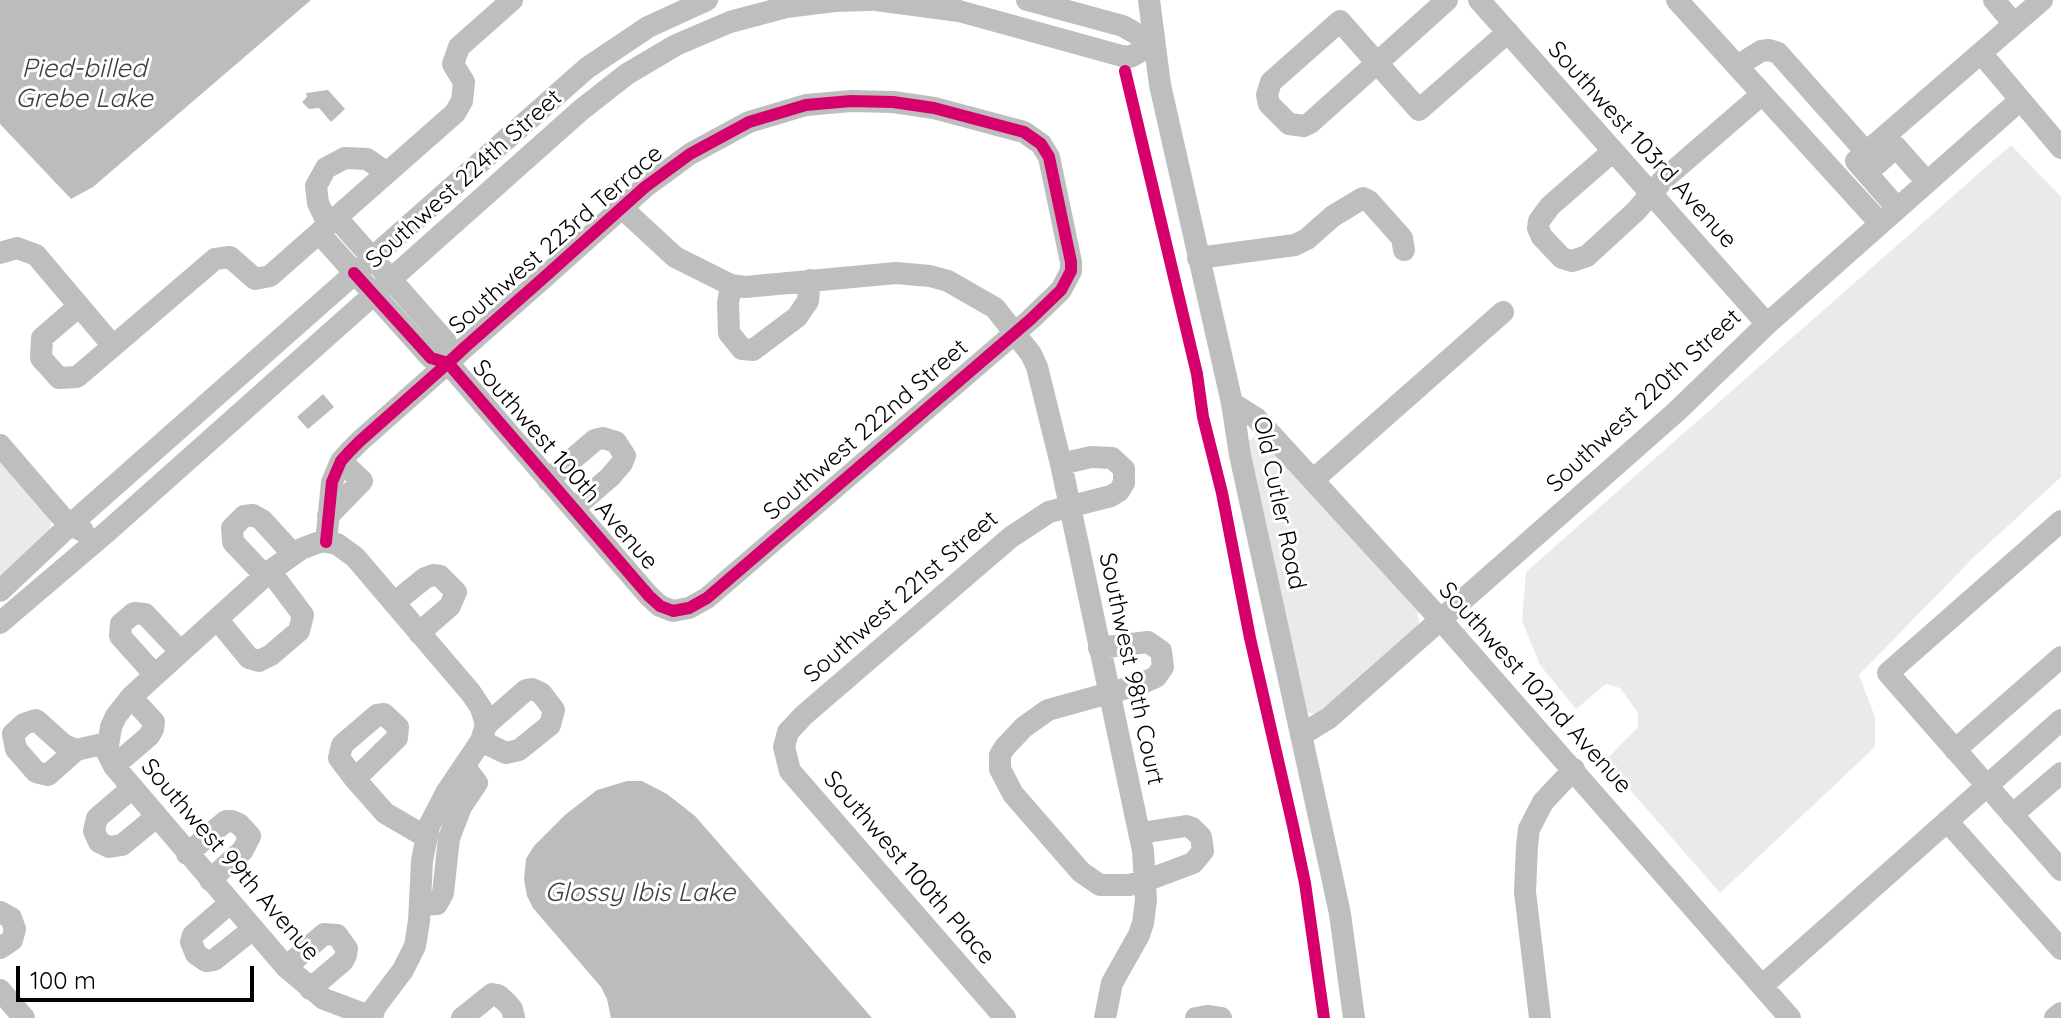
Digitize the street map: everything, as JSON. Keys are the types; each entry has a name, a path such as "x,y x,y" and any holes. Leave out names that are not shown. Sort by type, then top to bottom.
{"street":[{"path":"79,306 42,338 41,358 59,378 77,377 215,259 230,257 255,279 270,276 455,113 462,101 464,82 453,64 459,47 512,0"},
{"name":"Southwest 224th Street","path":"0,591 70,525 587,68 648,27 707,0"},
{"name":"Southwest 224th Street","path":"0,623 108,531 581,110 637,67 676,45 730,22 786,7 835,0 870,0"},
{"path":"876,0 959,11 1122,56 1130,57 1154,44"},
{"path":"1027,0 1123,26 1154,44"},
{"name":"Old Cutler Road","path":"1149,0 1165,110 1232,403 1240,455 1340,914 1354,1018"},
{"path":"1447,0 1377,63 1304,126 1289,124 1269,104 1267,95 1271,82 1340,21 1377,63 1419,110 1508,32"},
{"name":"Southwest 103rd Avenue","path":"1479,0 1767,324"},
{"path":"1677,0 1761,95 1895,210"},
{"path":"1994,0 2014,24"},
{"path":"1866,159 2042,0"},
{"path":"1745,61 1761,51 1778,53 1866,159 1895,210"},
{"path":"1977,57 2015,104 2061,148"},
{"path":"1612,152 1542,214 1538,228 1554,251 1572,261 1587,256 1664,179 1761,95"},
{"name":"Southwest 223rd Terrace","path":"326,542 332,482 341,461 360,441 672,167 732,129 766,116 806,105 861,101 923,106 1031,135 1046,150 1068,244 1071,271"},
{"name":"Southwest 220th Street","path":"1301,735 1329,718 1676,412 1767,324 2015,104"},
{"path":"1866,159 1896,147 1927,182"},
{"path":"328,225 318,203 316,186 326,168 345,158 367,159 387,173"},
{"path":"1198,258 1295,245 1363,198 1402,238 1404,250"},
{"path":"622,208 675,257 731,285 729,333 738,345 748,350 759,347 797,317 808,301 810,280"},
{"name":"Southwest 100th Avenue","path":"328,225 372,257 392,278 446,342 448,363"},
{"name":"Southwest 100th Avenue","path":"328,225 354,273 431,358 448,363 649,596 666,609 680,611"},
{"path":"0,253 17,248 36,255 113,346"},
{"name":"Southwest 222nd Street","path":"680,611 707,598 1054,298 1071,271"},
{"name":"Southwest 98th Court","path":"731,285 745,287 896,273 930,276 948,281 985,300 1016,331 1037,367 1141,833 1145,881 1143,923 1112,983 1105,1018"},
{"path":"1313,480 1503,312"},
{"name":"Southwest 102nd Avenue","path":"1232,403 1256,418 1440,619 1790,1018"},
{"path":"548,480 599,438 616,442 625,456 622,463 574,508"},
{"path":"0,445 70,525 87,532 108,531"},
{"name":"Southwest 221st Street","path":"784,747 788,732 804,715 1001,544 1038,518 1111,496 1122,488 1126,474 1117,462 1103,456 1061,464"},
{"path":"217,619 249,658 259,661 271,655 299,631 303,615 267,573 233,542 232,528 244,516 253,515 262,520 293,554"},
{"path":"2061,521 1888,673 2061,870"},
{"path":"76,750 107,743 116,716 131,697 267,573 293,554 315,543 326,542 337,544 355,557 477,701 484,733 436,811 426,837 417,933 410,958 375,1007 372,1017"},
{"path":"394,603 433,575 440,576 456,592 450,606 419,633"},
{"path":"155,675 120,636 121,624 134,613 145,614 181,652"},
{"path":"1099,648 1148,642 1159,648 1164,663 1156,677 1058,705 1037,716 1005,747 1000,755 1000,769 1013,794 1091,881 1112,887 1145,881 1193,863 1200,857 1204,844 1197,832 1186,826 1141,833"},
{"path":"1955,750 2061,657"},
{"path":"114,766 153,729 154,722 131,697"},
{"path":"1762,986 2061,720"},
{"name":"Southwest 99th Avenue","path":"107,743 107,752 114,766 131,789 318,1002 372,1017"},
{"name":"Southwest 100th Place","path":"784,747 790,771 1005,1018"},
{"path":"420,905 437,904 443,893 449,838 461,807 477,783 464,766"},
{"path":"1540,1018 1525,892 1529,829 1543,802 1574,769"},
{"path":"2012,815 2061,773"},
{"path":"355,779 392,819 426,837"},
{"path":"131,789 97,818 94,831 99,842 109,847 122,845 156,817"},
{"path":"187,854 226,821 239,824 250,836 243,850 210,880"},
{"path":"1947,821 2061,949"},
{"path":"230,903 193,935 191,942 196,954 206,961 214,960 253,929"},
{"path":"0,912 11,918 15,929 12,940 0,948"},
{"path":"286,967 324,934 337,935 347,949 346,955 318,1002"},
{"path":"0,990 24,1018"},
{"path":"462,1018 492,994 507,1003 514,1018"},
{"path":"2055,1018 2061,1013"},
{"path":"1196,1018 1221,1018"}],"shaded area":[{"path":"2011,145 2061,197 2061,477 1973,558 1859,675 1875,717 1875,747 1720,893 1605,761 1638,727 1638,713 1620,688 1606,684 1576,709 1540,665 1522,621 1526,572"},
{"path":"1258,434 1415,605 1418,612 1416,629 1314,714 1307,712 1247,442"},
{"path":"0,461 50,519 51,525 49,532 0,581"}],"water":[{"name":"Pied-billed Grebe Lake","path":"0,0 311,0 93,187 71,199 0,124"},
{"path":"328,90 345,109 331,122 319,108 309,109 302,102 307,97 306,93"},
{"path":"323,394 334,407 308,429 297,417"},
{"name":"Glossy Ibis Lake","path":"627,781 642,781 667,794 695,816 872,1018 611,1018 601,987 533,908 524,879 526,859 534,846 565,815 597,790"}],"cycle path":[{"path":"1125,71 1197,374 1203,417 1305,883 1324,1018"},
{"path":"326,542 332,482 341,461 360,441 448,363 645,187 690,154 749,122 806,105 851,101 893,102 934,108 1024,132 1041,144 1049,157 1071,262 1071,271 1061,290 1031,319 707,598 689,608 673,611 660,606 649,596 448,363 431,358 354,273"}]}
